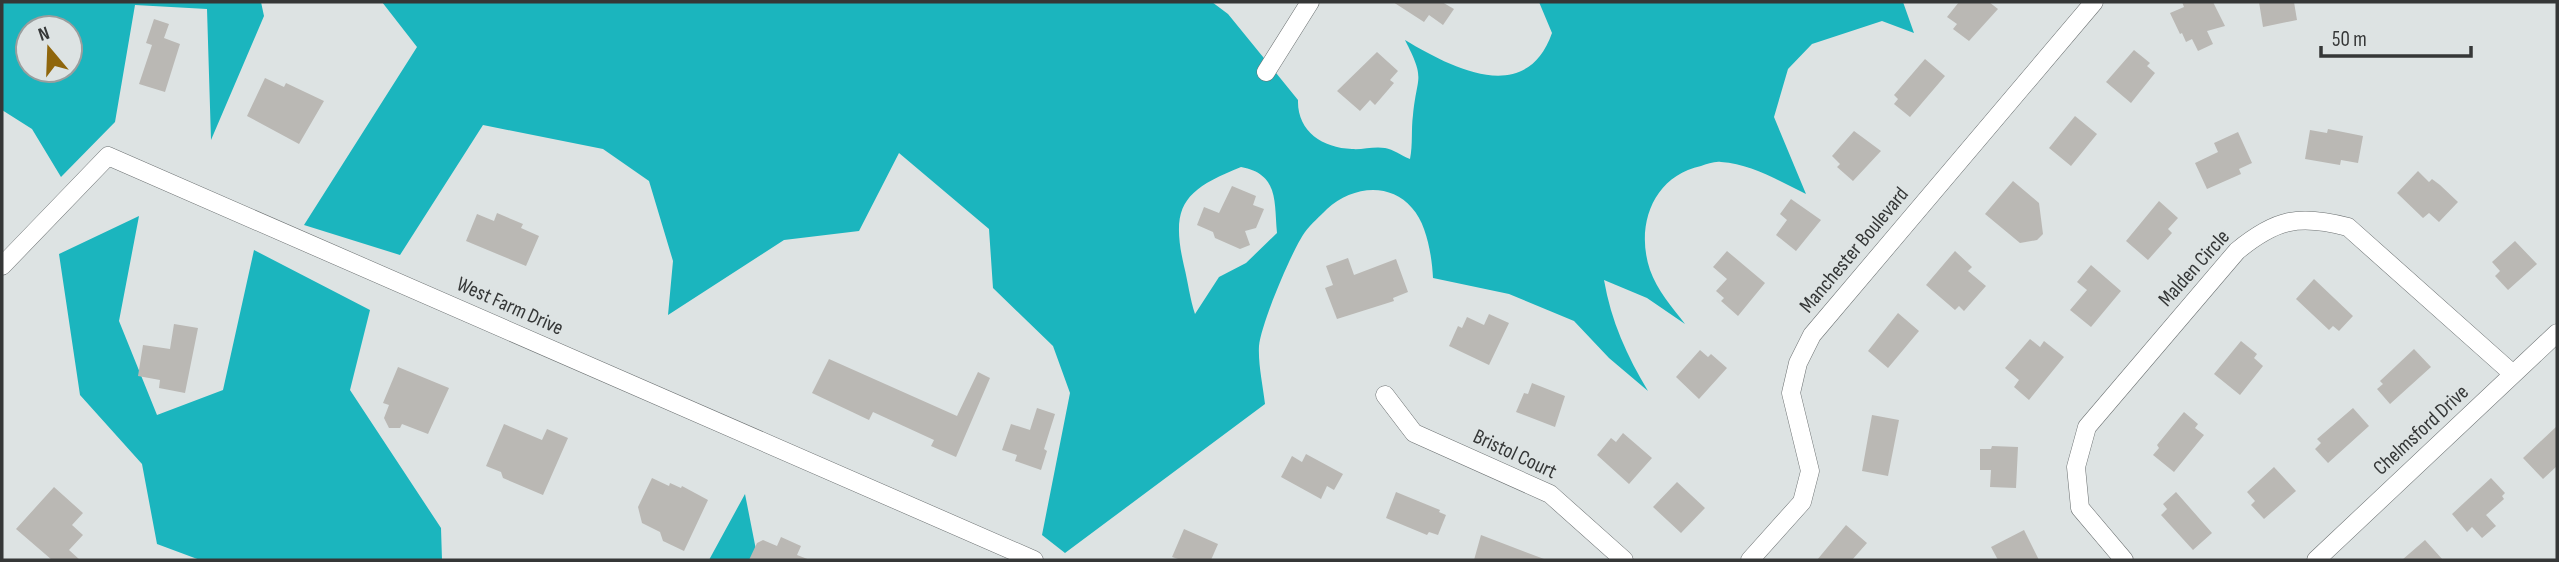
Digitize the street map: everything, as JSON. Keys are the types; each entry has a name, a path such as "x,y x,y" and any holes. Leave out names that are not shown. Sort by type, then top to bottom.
{"street":[{"path":"1266,72 1310,2"},
{"name":"Manchester Boulevard","path":"1750,560 1802,502 1810,471 1791,393 1798,363 1812,335 2094,2"},
{"name":"West Farm Drive","path":"2,266 108,156 1034,560"},
{"name":"Malden Circle","path":"2124,560 2080,508 2076,467 2087,428 2237,251 2263,230 2291,220 2317,219 2348,227 2513,374"},
{"name":"Chelmsford Drive","path":"2316,560 2557,333"},
{"name":"Bristol Court","path":"1385,395 1414,433 1550,494 1624,560"}],"shaded area":[{"path":"2,2 261,2 264,16 211,140 207,9 135,5 115,122 61,177 32,129 2,110"},
{"path":"382,2 1212,2 1228,14 1298,100 1302,121 1313,136 1341,148 1385,148 1410,159 1418,71 1405,40 1465,70 1486,75 1506,75 1525,69 1540,56 1552,33 1539,2 1903,2 1914,33 1882,21 1812,44 1788,69 1774,117 1806,194 1754,170 1719,162 1684,172 1671,180 1660,192 1647,220 1646,253 1657,284 1685,324 1647,298 1604,280 1621,338 1648,391 1609,358 1574,321 1509,294 1433,278 1425,232 1412,208 1403,199 1392,194 1370,190 1358,192 1327,209 1310,226 1299,241 1285,270 1265,321 1259,346 1265,404 1065,553 1042,535 1070,393 1053,346 993,288 989,229 899,153 859,231 784,240 668,315 673,261 649,181 603,149 483,125 400,255 304,225 417,47","holes":["1241,167 1262,176 1272,191 1277,233 1246,263 1219,277 1195,314 1180,245 1181,214 1194,192 1206,184"]},
{"path":"139,216 119,321 157,415 223,390 254,250 370,310 350,390 441,528 442,560 200,560 157,544 142,464 80,395 59,254"},
{"path":"745,494 758,560 709,560"}],"building":[{"path":"1393,2 1442,2 1454,9 1443,25 1429,15 1424,22"},
{"path":"1959,2 1989,2 1998,9 1969,41 1953,29 1957,24 1947,17"},
{"path":"2182,2 2213,2 2225,26 2207,31 2213,44 2198,51 2192,39 2186,42 2182,33 2180,34 2170,13 2184,7"},
{"path":"2259,2 2294,2 2297,20 2263,27"},
{"path":"154,19 169,24 164,38 180,44 165,92 139,84 152,45 146,43"},
{"path":"2134,50 2150,63 2147,66 2155,73 2131,103 2106,82"},
{"path":"1377,52 1398,71 1390,80 1394,83 1375,105 1370,100 1360,111 1337,91"},
{"path":"1925,59 1945,76 1910,117 1894,104 1898,99 1894,95"},
{"path":"265,78 284,87 286,83 324,101 299,144 247,116"},
{"path":"2075,116 2097,134 2071,166 2049,148"},
{"path":"2328,129 2363,136 2358,163 2341,160 2340,165 2305,159 2310,130 2327,133"},
{"path":"1854,131 1881,151 1853,181 1837,167 1840,164 1832,156"},
{"path":"2238,132 2252,163 2239,169 2241,174 2207,189 2195,163 2218,152 2214,143"},
{"path":"2418,171 2429,182 2432,179 2440,185 2458,202 2439,222 2429,213 2423,218 2397,193"},
{"path":"2013,181 2039,203 2043,234 2037,240 2020,243 1985,214"},
{"path":"1232,186 1256,196 1253,205 1264,209 1256,228 1245,231 1250,245 1240,249 1215,238 1213,232 1197,225 1204,207 1219,213"},
{"path":"1791,199 1821,220 1796,251 1776,235 1787,220 1780,214"},
{"path":"2159,201 2178,218 2168,229 2172,233 2148,260 2126,241"},
{"path":"497,213 523,224 521,228 539,236 526,266 466,241 477,214 494,221"},
{"path":"2515,241 2537,264 2508,290 2495,276 2500,271 2492,262"},
{"path":"1727,251 1765,283 1738,316 1721,301 1724,298 1716,291 1727,279 1713,267"},
{"path":"1955,251 1972,267 1968,271 1986,286 1964,311 1959,306 1955,310 1926,285"},
{"path":"1348,258 1354,275 1396,259 1408,292 1393,298 1394,301 1337,319 1325,288 1333,285 1326,266"},
{"path":"2091,265 2121,291 2091,327 2070,310 2087,290 2077,282"},
{"path":"2314,279 2353,316 2339,331 2333,326 2329,330 2296,299"},
{"path":"1898,313 1919,331 1888,368 1868,351"},
{"path":"1489,314 1509,323 1489,365 1449,346 1458,326 1462,328 1467,317 1484,325"},
{"path":"174,324 198,328 185,393 159,388 160,380 138,376 143,345 170,349"},
{"path":"2030,339 2040,347 2044,341 2064,357 2029,400 2014,387 2019,380 2005,368"},
{"path":"2241,341 2257,354 2254,358 2263,366 2240,395 2214,374"},
{"path":"2414,349 2431,367 2390,404 2377,389 2383,384 2380,381"},
{"path":"1700,350 1708,357 1711,354 1727,368 1699,399 1676,377"},
{"path":"829,359 957,416 978,372 990,378 956,457 931,446 934,440 873,412 869,420 812,393"},
{"path":"398,367 449,388 428,434 402,424 400,428 389,428 384,418 389,405 383,403"},
{"path":"1532,383 1565,396 1555,427 1516,412 1524,393 1528,394"},
{"path":"1037,408 1055,414 1044,449 1047,451 1041,470 1015,461 1017,455 1002,450 1011,424 1030,430"},
{"path":"2353,408 2369,426 2328,463 2315,449 2321,443 2317,439"},
{"path":"2184,412 2198,424 2195,428 2204,435 2174,472 2153,455 2159,448 2157,445"},
{"path":"1872,415 1899,420 1888,476 1862,471"},
{"path":"504,424 542,440 547,429 568,438 543,495 503,478 501,472 486,466"},
{"path":"2557,426 2557,466 2543,479 2523,458"},
{"path":"1623,433 1652,458 1629,484 1597,455 1611,438 1616,442"},
{"path":"1992,446 2018,447 2016,488 1990,487 1991,470 1980,470 1980,449 1991,449"},
{"path":"1306,454 1343,474 1334,490 1327,486 1321,499 1281,477 1292,456 1302,462"},
{"path":"2274,467 2296,491 2264,519 2251,505 2255,501 2247,492"},
{"path":"652,478 669,486 670,483 681,488 682,486 708,500 684,551 663,541 660,532 642,523 638,507"},
{"path":"2491,478 2505,493 2502,496 2504,499 2486,515 2496,526 2482,538 2472,527 2467,532 2452,514"},
{"path":"1677,482 1705,508 1681,533 1653,507"},
{"path":"54,487 83,513 72,525 83,535 69,550 80,560 52,560 16,529"},
{"path":"1396,492 1446,515 1438,535 1429,532 1427,535 1386,518"},
{"path":"2176,492 2212,533 2193,550 2161,515 2167,509 2163,504"},
{"path":"1846,525 1867,543 1852,560 1817,560"},
{"path":"1184,529 1218,544 1211,560 1181,560 1172,557"},
{"path":"2024,530 2039,560 1998,560 1991,547"},
{"path":"1481,535 1544,559 1544,560 1474,560"},
{"path":"781,537 801,546 797,555 810,560 749,560 757,543 763,540 777,546"},
{"path":"2425,540 2443,560 2402,560"}]}
